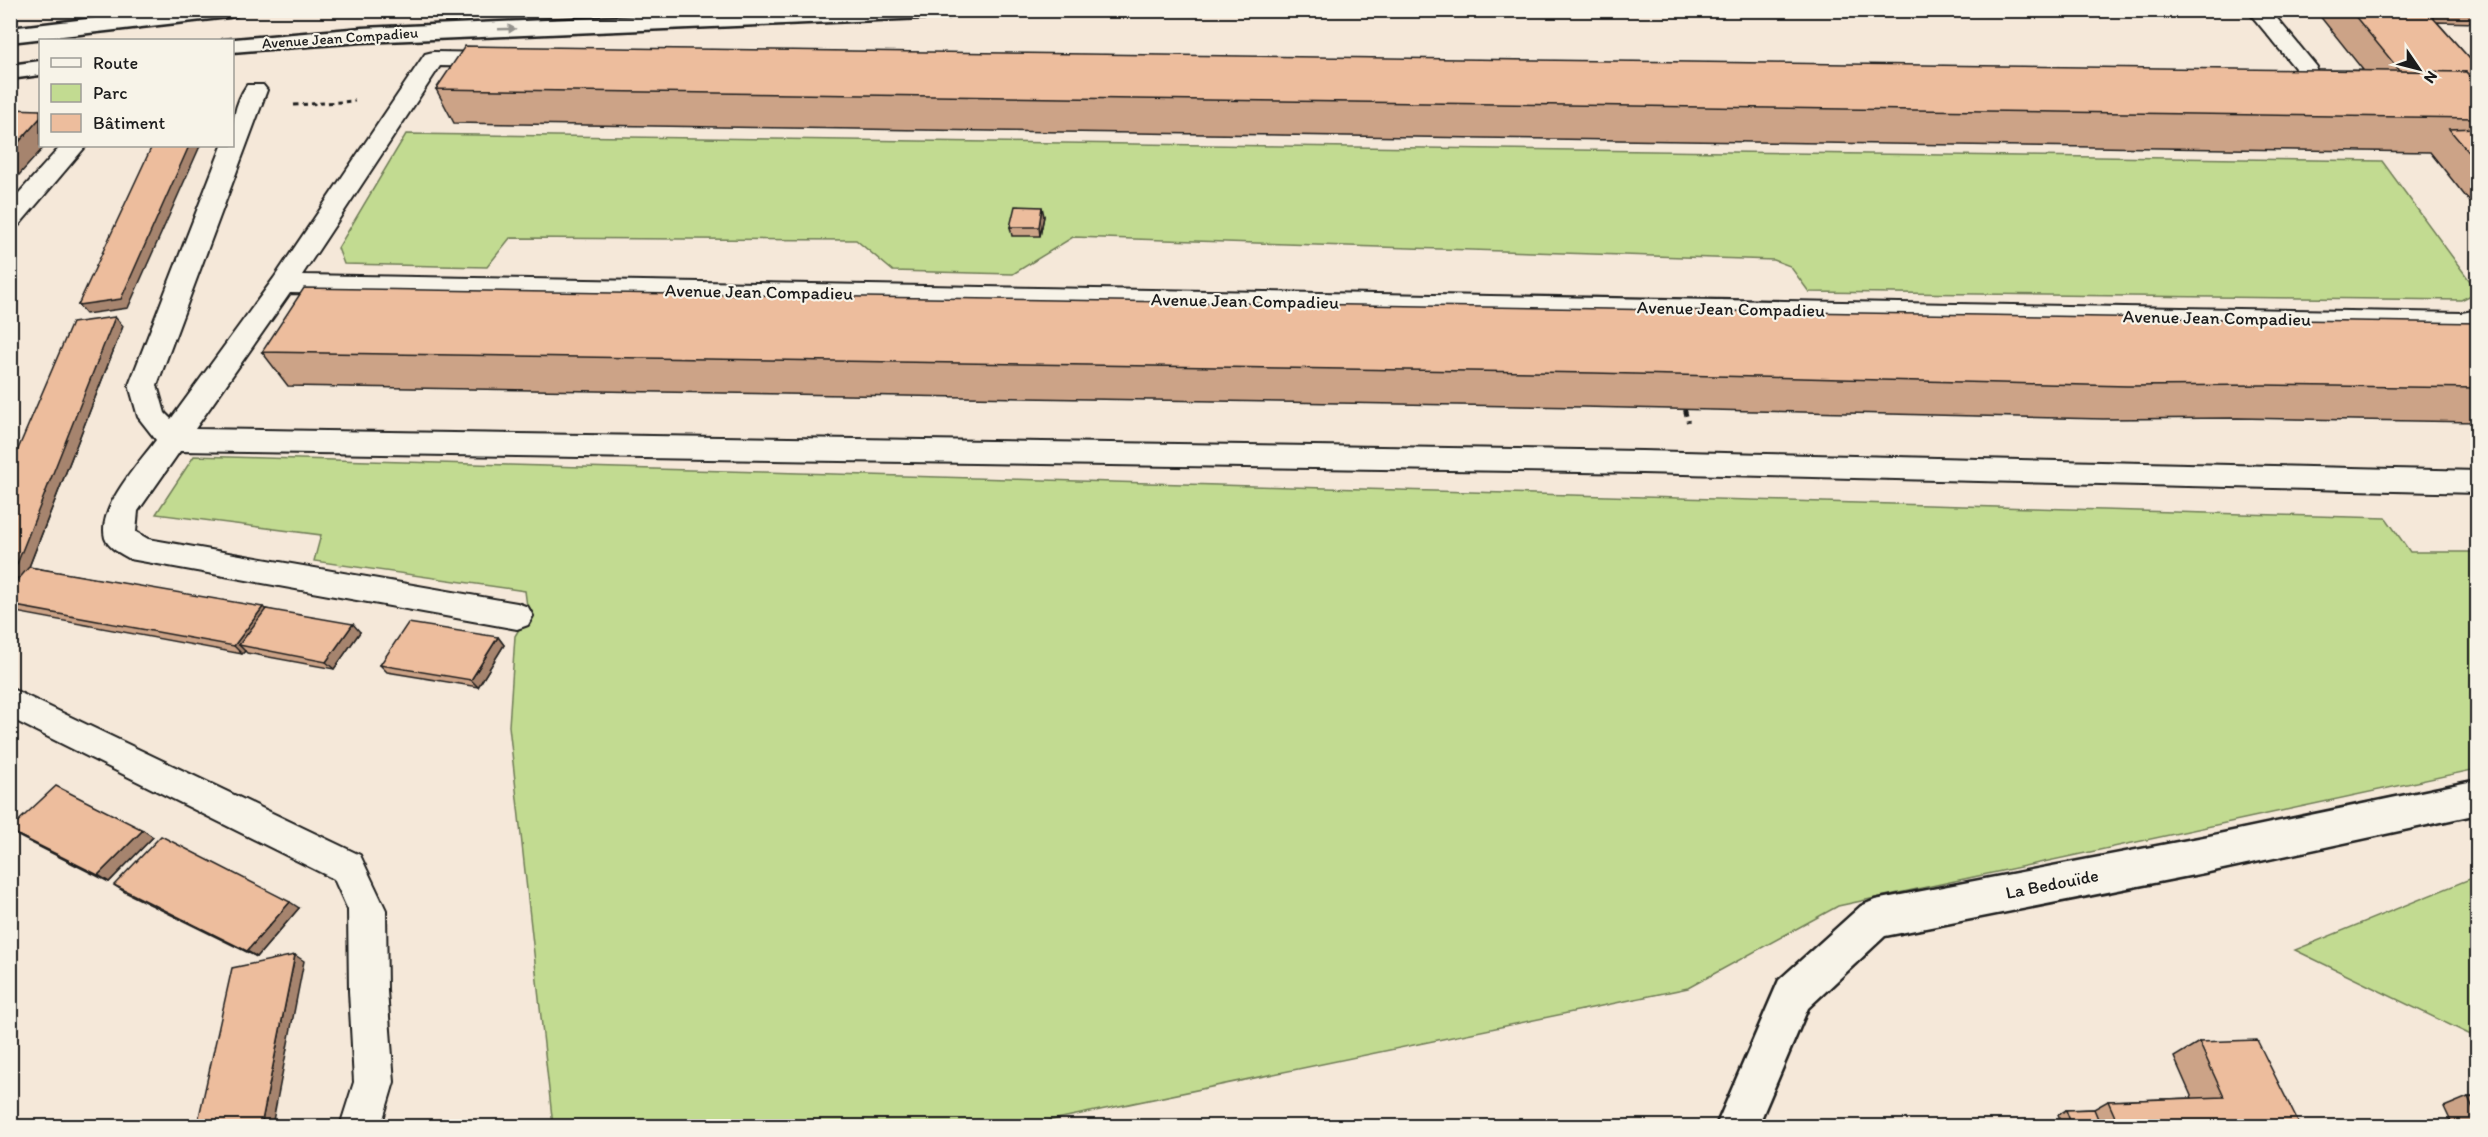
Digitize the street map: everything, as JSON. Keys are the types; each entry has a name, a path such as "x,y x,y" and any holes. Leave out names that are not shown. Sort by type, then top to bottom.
{"street":[{"path":"10,35 169,13 229,10"},
{"name":"Avenue Jean Compadieu","path":"432,60 460,10"},
{"name":"Avenue Jean Compadieu","path":"234,45 362,35 948,10"},
{"path":"158,39 169,13"},
{"path":"10,72 39,68"},
{"name":"La Bedouïde","path":"1737,1126 1793,994 1875,918 2209,854 2478,796"}],"lane":[{"path":"2251,82 2287,83 2305,76 2306,67 2258,10"},
{"name":"Avenue Jean Compadieu","path":"283,284 432,60 528,61"},
{"path":"234,144 251,99"},
{"path":"10,219 73,147"},
{"path":"233,147 143,385 152,417 174,440 1642,462 2478,482"},
{"path":"283,284 123,509 120,537 141,550 517,616"},
{"name":"Avenue Jean Compadieu","path":"283,284 2462,322 2478,319"},
{"path":"10,702 347,867 367,910 368,991 374,1082 361,1126"}],"path":[{"path":"251,99 406,98"}],"green space":[{"path":"406,134 2382,161 2478,292 2461,300 1809,292 1790,266 1774,260 1073,237 1013,274 893,271 856,240 510,238 487,267 344,264 338,248"},
{"path":"194,456 2386,518 2410,552 2477,552 2477,769 1838,906 1688,988 1023,1126 553,1126 509,726 515,636 528,614 525,591 314,561 321,535 156,514"},
{"path":"2477,876 2477,1038 2295,950"}],"building":[{"path":"2350,10 2426,10 2478,68 2478,85 2466,72 2400,71"},
{"path":"465,46 2466,72 2478,85 2478,118 436,89"},
{"path":"10,109 39,110 39,119 10,152"},
{"path":"2478,128 2478,163 2449,129"},
{"path":"152,147 189,147 121,299 78,305"},
{"path":"1015,206 1042,207 1039,227 1010,227"},
{"path":"304,288 2478,323 2478,388 2127,386 1594,373 262,352"},
{"path":"115,317 15,569 10,569 10,468 72,323"},
{"path":"29,567 263,607 234,646 10,605 10,589"},
{"path":"266,609 353,624 326,662 239,645"},
{"path":"408,623 498,637 471,680 380,665"},
{"path":"56,786 143,830 98,875 10,831"},
{"path":"161,836 290,902 247,951 114,885"},
{"path":"295,955 261,1126 197,1126 232,968"},
{"path":"2257,1040 2300,1126 2119,1126 2108,1101 2224,1097 2199,1042"},
{"path":"2468,1097 2478,1098 2478,1119"},
{"path":"2094,1109 2101,1126 2072,1126 2066,1110"}]}
